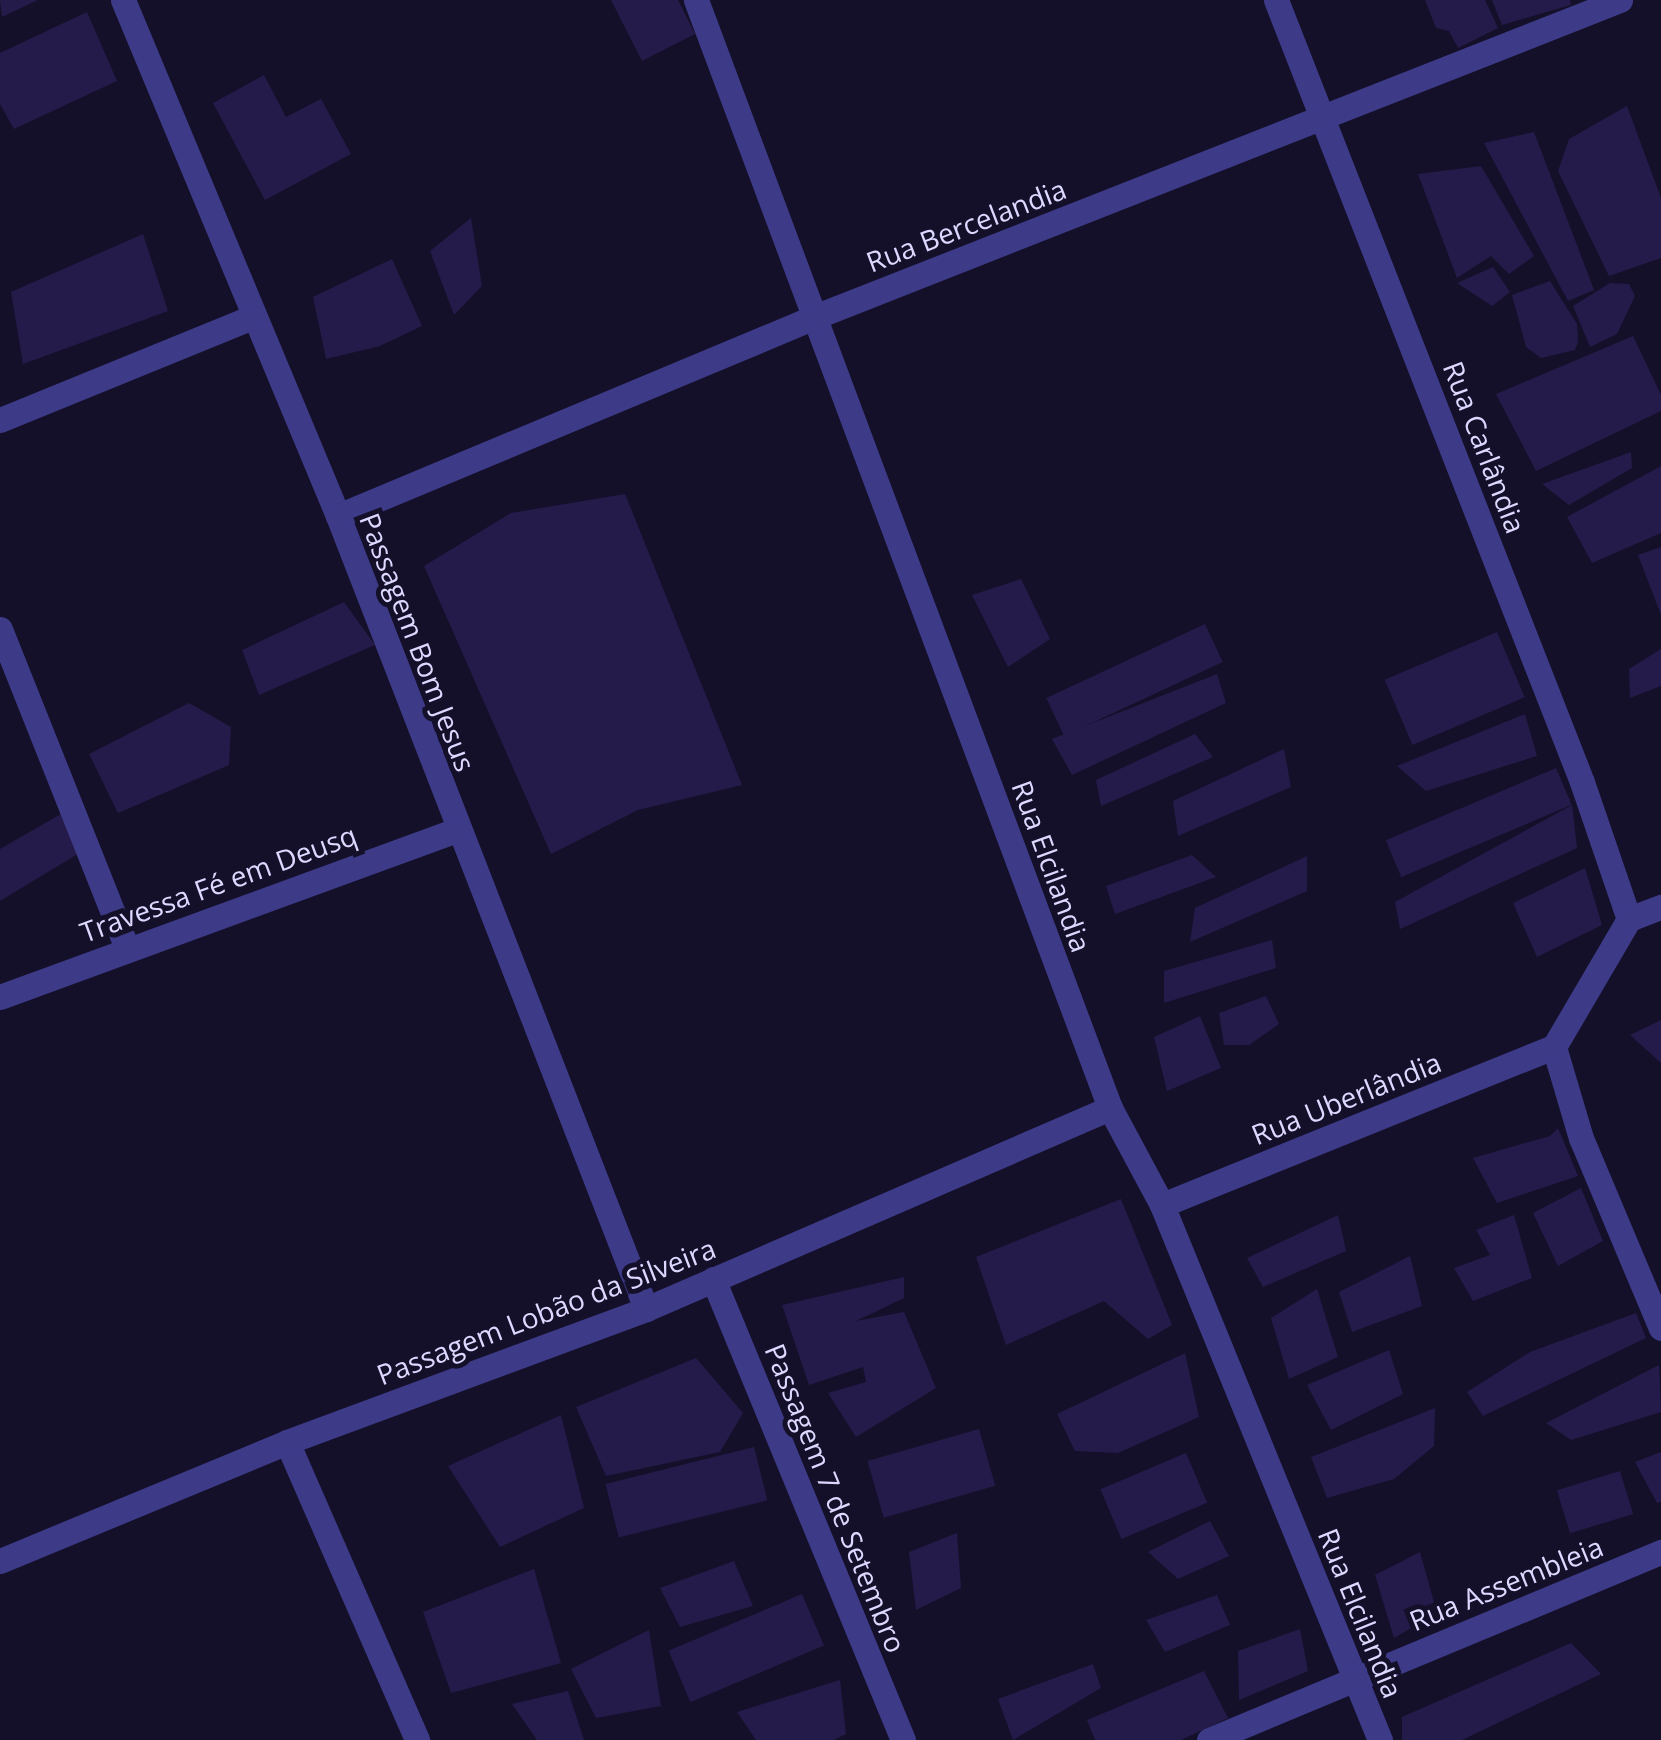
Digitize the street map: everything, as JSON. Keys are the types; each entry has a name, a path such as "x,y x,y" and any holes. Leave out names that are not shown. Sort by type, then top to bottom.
{"street":[{"name":"Passagem Bom Jesus","path":"122,0 338,516 646,1309"},
{"name":"Rua Elcilandia","path":"696,0 1110,1108 1162,1205 1380,1740"},
{"name":"Rua Carlândia","path":"1276,0 1326,118 1582,782 1629,919"},
{"name":"Rua Bercelandia","path":"338,516 817,316 1620,0"},
{"path":"0,420 252,316"},
{"path":"0,628 126,946"},
{"name":"Travessa Fé em Deusq","path":"0,996 126,946 457,830"},
{"path":"1661,907 1629,919 1554,1046 1580,1138 1661,1328"},
{"name":"Rua Uberlândia","path":"1162,1205 1554,1046"},
{"name":"Passagem Lobão da Silveira","path":"0,1561 286,1442 646,1309 1110,1108"},
{"name":"Passagem 7 de Setembro","path":"713,1279 903,1740"},
{"path":"286,1442 417,1740"},
{"name":"Rua Assembleia","path":"1209,1740 1355,1676 1661,1552"}],"building":[{"path":"0,0 38,0 2,17"},
{"path":"611,0 678,0 695,34 642,61"},
{"path":"1425,0 1485,0 1498,28 1458,48 1449,31 1436,28"},
{"path":"1492,0 1570,0 1571,5 1502,25"},
{"path":"87,12 117,81 14,129 0,104 0,53"},
{"path":"264,75 286,117 321,99 351,154 265,200 213,103"},
{"path":"1627,106 1661,198 1661,258 1609,276 1558,171 1569,139"},
{"path":"1534,132 1594,290 1568,301 1484,143"},
{"path":"1481,166 1534,256 1509,274 1491,256 1457,278 1418,174"},
{"path":"471,218 482,286 454,315 430,251"},
{"path":"143,234 168,311 23,364 11,292"},
{"path":"392,259 422,326 380,346 326,359 313,297"},
{"path":"1493,267 1510,292 1492,306 1457,283"},
{"path":"1550,281 1577,324 1578,342 1575,350 1541,358 1526,347 1512,295"},
{"path":"1610,283 1629,284 1635,296 1617,334 1590,347 1573,306"},
{"path":"1633,336 1661,395 1661,411 1536,471 1496,394"},
{"path":"1631,452 1632,468 1569,505 1542,484"},
{"path":"1661,466 1661,533 1592,563 1567,517"},
{"path":"625,494 742,785 638,810 551,854 424,566 511,513"},
{"path":"1661,547 1661,615 1638,555"},
{"path":"1021,579 1050,639 1008,667 972,595"},
{"path":"344,602 375,645 259,695 242,650"},
{"path":"1205,624 1223,662 1064,736 1046,698"},
{"path":"1497,632 1525,697 1412,745 1385,680"},
{"path":"1661,649 1661,686 1630,698 1629,669"},
{"path":"1217,674 1226,703 1072,775 1052,739"},
{"path":"189,703 231,727 229,765 118,813 89,754"},
{"path":"1525,714 1537,756 1426,791 1397,766"},
{"path":"1195,734 1213,757 1101,806 1096,780"},
{"path":"1284,749 1291,787 1178,836 1173,801"},
{"path":"1556,768 1572,805 1401,877 1386,840"},
{"path":"1572,805 1577,848 1400,929 1395,902"},
{"path":"68,810 81,852 0,901 0,849"},
{"path":"1192,855 1216,877 1115,914 1106,886"},
{"path":"1307,856 1307,891 1190,942 1195,908"},
{"path":"1585,868 1602,925 1537,957 1513,903"},
{"path":"1272,940 1276,968 1164,1003 1164,971"},
{"path":"1266,996 1279,1024 1249,1045 1224,1045 1219,1013"},
{"path":"1200,1016 1221,1068 1167,1091 1154,1037"},
{"path":"1661,1020 1661,1063 1630,1035"},
{"path":"1558,1128 1578,1176 1497,1203 1473,1158 1550,1136"},
{"path":"1581,1188 1603,1241 1558,1266 1533,1213"},
{"path":"1121,1199 1172,1325 1148,1339 1104,1301 1006,1345 976,1257"},
{"path":"1338,1215 1346,1251 1263,1287 1247,1258"},
{"path":"1514,1215 1532,1278 1473,1301 1454,1268 1490,1255 1476,1230"},
{"path":"1410,1256 1422,1306 1352,1332 1339,1292"},
{"path":"904,1277 904,1298 856,1321 904,1312 936,1388 856,1437 828,1393 866,1382 863,1367 809,1385 782,1305"},
{"path":"1317,1289 1338,1357 1289,1379 1271,1318"},
{"path":"1636,1313 1646,1338 1483,1416 1467,1392 1530,1352"},
{"path":"1389,1350 1403,1394 1331,1430 1307,1385"},
{"path":"1185,1353 1199,1417 1118,1453 1075,1451 1057,1414"},
{"path":"696,1358 743,1413 720,1452 606,1476 576,1407"},
{"path":"1659,1365 1661,1412 1571,1440 1546,1423"},
{"path":"1435,1408 1434,1446 1394,1479 1327,1498 1311,1457"},
{"path":"561,1415 584,1508 500,1547 448,1466"},
{"path":"979,1429 995,1486 884,1518 867,1461"},
{"path":"754,1447 767,1500 619,1537 606,1484"},
{"path":"1661,1452 1661,1502 1657,1503 1635,1462"},
{"path":"1186,1453 1207,1503 1121,1539 1100,1489"},
{"path":"1620,1471 1633,1514 1570,1533 1557,1490"},
{"path":"1210,1521 1229,1556 1178,1579 1148,1552"},
{"path":"957,1533 961,1588 916,1610 909,1552"},
{"path":"1420,1552 1437,1613 1394,1638 1375,1575"},
{"path":"734,1561 753,1606 680,1627 660,1588"},
{"path":"534,1569 561,1663 451,1693 423,1612"},
{"path":"802,1594 824,1646 690,1702 669,1651"},
{"path":"1217,1595 1230,1625 1165,1652 1146,1620"},
{"path":"1300,1629 1308,1671 1239,1700 1238,1651"},
{"path":"649,1630 661,1706 596,1718 571,1669"},
{"path":"1571,1643 1601,1674 1462,1740 1402,1740 1402,1717"},
{"path":"1093,1664 1101,1688 1013,1740 998,1699"},
{"path":"1204,1671 1228,1718 1181,1740 1095,1740 1087,1720"},
{"path":"840,1680 846,1734 834,1740 756,1740 737,1712"},
{"path":"568,1691 584,1740 537,1740 512,1704"}]}
